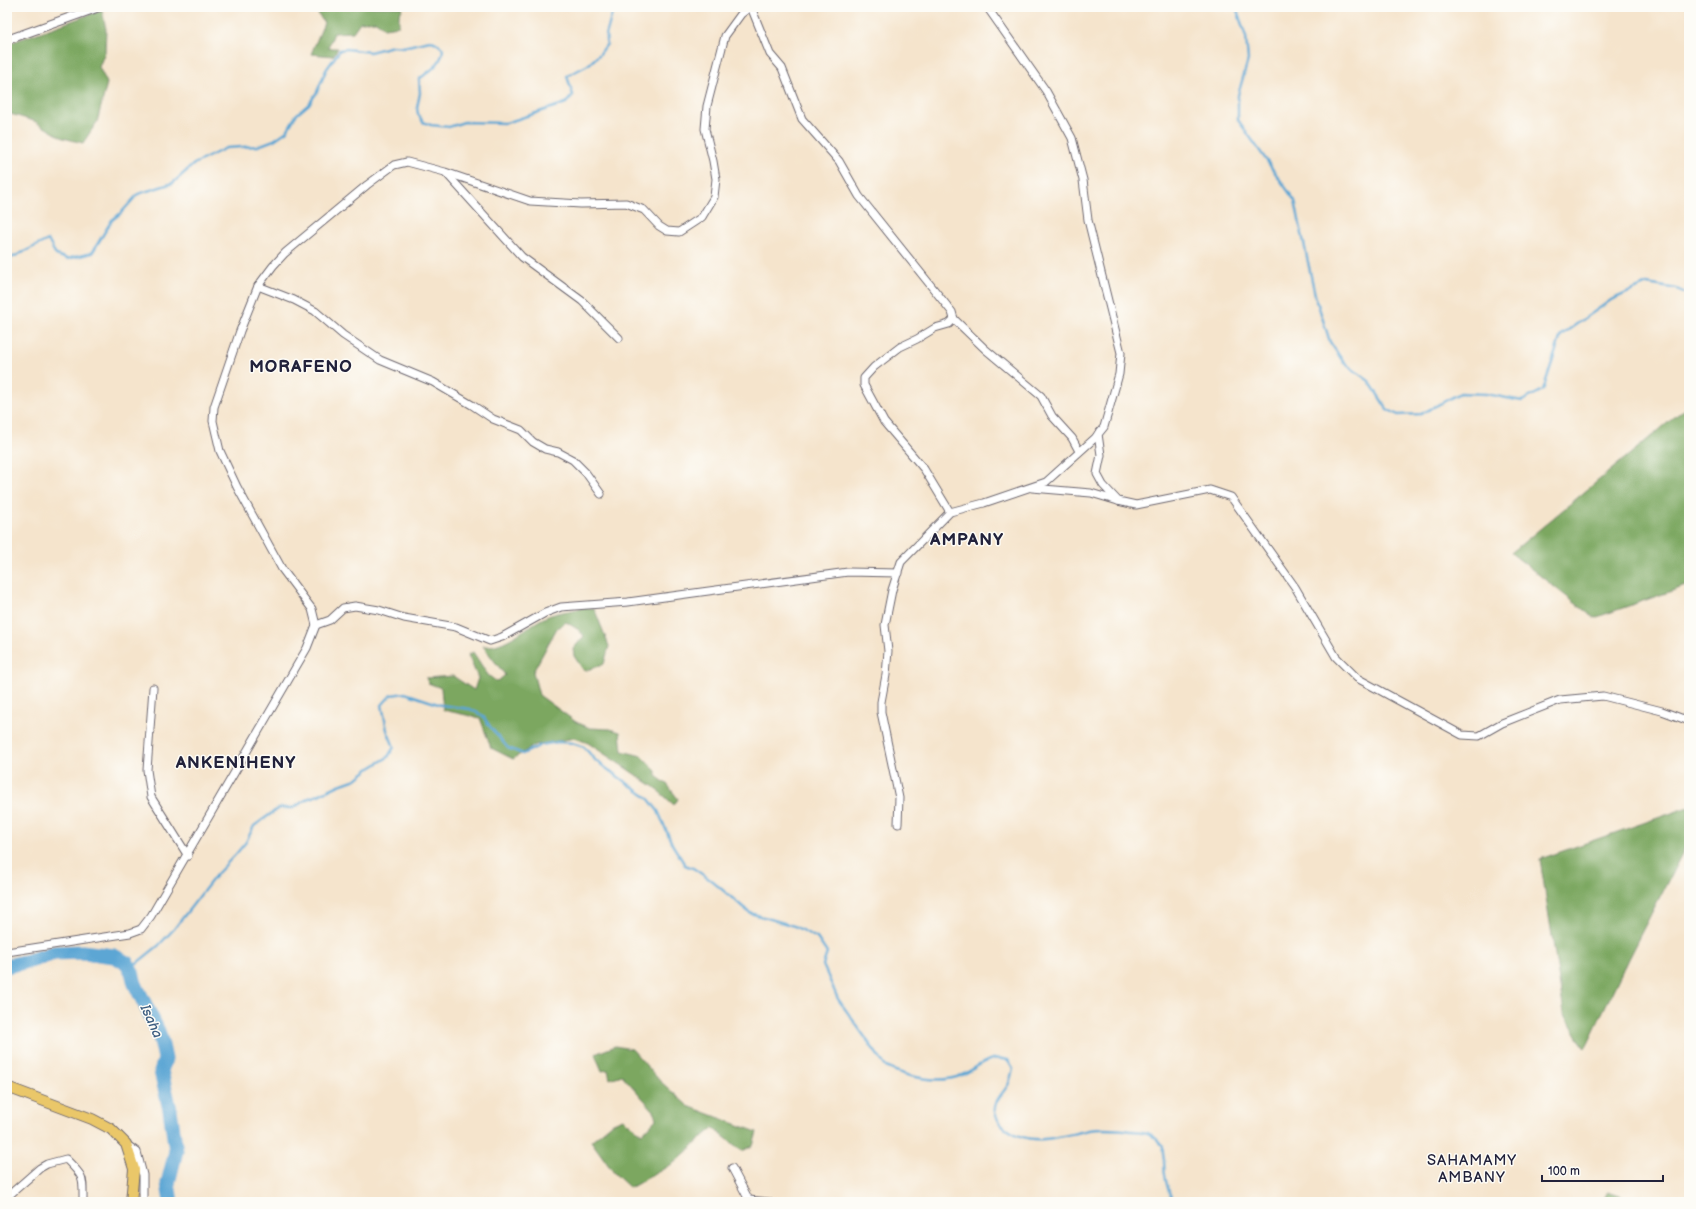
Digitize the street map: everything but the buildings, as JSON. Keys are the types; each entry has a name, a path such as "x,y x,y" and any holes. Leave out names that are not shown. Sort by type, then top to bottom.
{"main road":[{"path":"7,1087 98,1122 111,1129 126,1144 134,1169 131,1202"}],"street":[{"path":"7,40 99,7"},
{"path":"7,952 130,933 141,929 151,916 188,856 307,648 316,625 312,609 282,569 236,487 220,451 213,421 214,407 258,286 285,253 367,185 394,165 407,162 445,172 530,201 581,204 626,203 644,210 659,226 667,231 678,232 702,217 714,197 716,179 705,129 707,106 725,36 742,14 750,7 770,54 782,68 802,119 839,161 859,196 952,312 954,319 985,349 1041,396 1052,416 1072,438 1079,451"},
{"path":"898,824 899,798 880,702 886,675 888,651 885,625 892,590 901,562 950,512 1046,482 1098,434 1104,426 1119,374 1120,353 1088,220 1083,180 1072,138 1046,91 987,7"},
{"path":"445,172 522,257 582,301 619,338"},
{"path":"258,286 294,300 316,311 343,336 380,360 433,382 472,405 492,419 520,430 533,442 545,449 558,452 573,460 586,472 601,494"},
{"path":"950,512 924,469 884,422 864,385 864,378 900,347 935,328 949,324 954,319"},
{"path":"1098,434 1102,455 1097,474 1103,485 1118,501"},
{"path":"1029,488 1091,493 1136,505 1210,490 1231,497 1295,587 1336,657 1357,678 1462,735 1479,736 1502,723 1560,700 1603,696 1662,711 1689,721"},
{"path":"316,625 330,620 344,608 355,606 379,610 404,618 456,627 490,641 502,637 545,613 561,607 628,602 848,572 898,573"},
{"path":"153,688 147,770 151,797 188,856"},
{"path":"126,1144 137,1152 143,1175 143,1202"},
{"path":"7,1197 40,1168 47,1164 66,1159 78,1170 83,1178 83,1202"},
{"path":"732,1168 749,1200 769,1202"}],"green space":[{"path":"309,7 403,7 399,16 399,26 384,28 376,21 360,22 353,32 334,33 328,48 338,48 333,56 311,54 324,23 317,12"},
{"path":"102,10 106,29 105,52 99,67 107,83 97,122 83,143 63,138 34,121 7,113 7,44"},
{"path":"1689,405 1689,585 1594,618 1511,553"},
{"path":"582,608 594,608 609,646 604,664 584,671 574,656 573,649 584,636 579,630 566,622 557,628 533,672 539,695 576,722 590,728 610,729 620,732 622,751 642,756 656,771 656,776 667,784 678,799 674,805 654,787 588,743 575,738 535,745 513,759 491,748 480,718 443,710 441,688 428,683 426,678 453,676 474,690 478,678 468,655 473,652 488,675 497,682 505,675 483,646 500,644 550,615"},
{"path":"1689,807 1689,840 1629,957 1585,1049 1564,1013 1540,859"},
{"path":"615,1046 632,1049 660,1081 688,1106 757,1132 753,1146 742,1151 713,1128 674,1163 630,1188 614,1173 591,1141 613,1123 623,1119 642,1134 656,1119 654,1111 622,1075 610,1079 608,1070 602,1071 595,1054"},
{"path":"1608,1192 1632,1200 1632,1202 1603,1202"}],"waterway":[{"path":"7,260 48,240 56,255 67,259 92,253 112,220 121,213 138,194 173,183 194,164 226,148 258,146 274,140 287,131 296,115 309,104 317,92 326,70 340,50 346,49 370,52 393,46 403,47 430,41 437,44 443,49 438,63 419,79 420,93 417,108 418,114 423,122 431,125 449,127 464,122 506,123 566,103 573,95 567,76 588,65 599,55 607,44 606,35 614,7"},
{"path":"1236,7 1246,37 1248,60 1238,95 1238,120 1295,201 1315,295 1330,342 1344,363 1369,381 1387,409 1398,415 1421,414 1460,393 1486,394 1522,401 1543,390 1561,335 1611,300 1647,284 1677,289 1689,295"},
{"path":"127,963 137,963 158,946 174,929 216,875 246,842 254,826 279,808 293,808 309,798 356,779 388,757 394,747 387,730 382,705 391,695 405,693 441,705 470,709 482,715 508,748 523,754 541,745 558,742 572,743 584,747 596,761 648,798 658,811 672,844 685,865 693,868 712,881 750,913 794,926 817,938 827,953 823,965 838,999 886,1067 913,1077 934,1080 953,1078 962,1075 989,1060 1008,1060 1013,1068 1011,1077 1009,1083 997,1100 995,1108 997,1117 1007,1129 1017,1135 1037,1139 1047,1139 1098,1129 1145,1132 1153,1136 1163,1146 1165,1177 1173,1202"},
{"name":"Isaha","path":"7,966 54,953 82,952 114,956 127,963 132,972 135,984 158,1031 165,1059 161,1071 170,1110 176,1151 168,1183 171,1202"}],"district":[{"name":"MORAFENO","path":"301,366"},
{"name":"AMPANY","path":"967,539"},
{"name":"ANKENIHENY","path":"236,762"},
{"name":"SAHAMAMY AMBANY","path":"1472,1168"}]}
